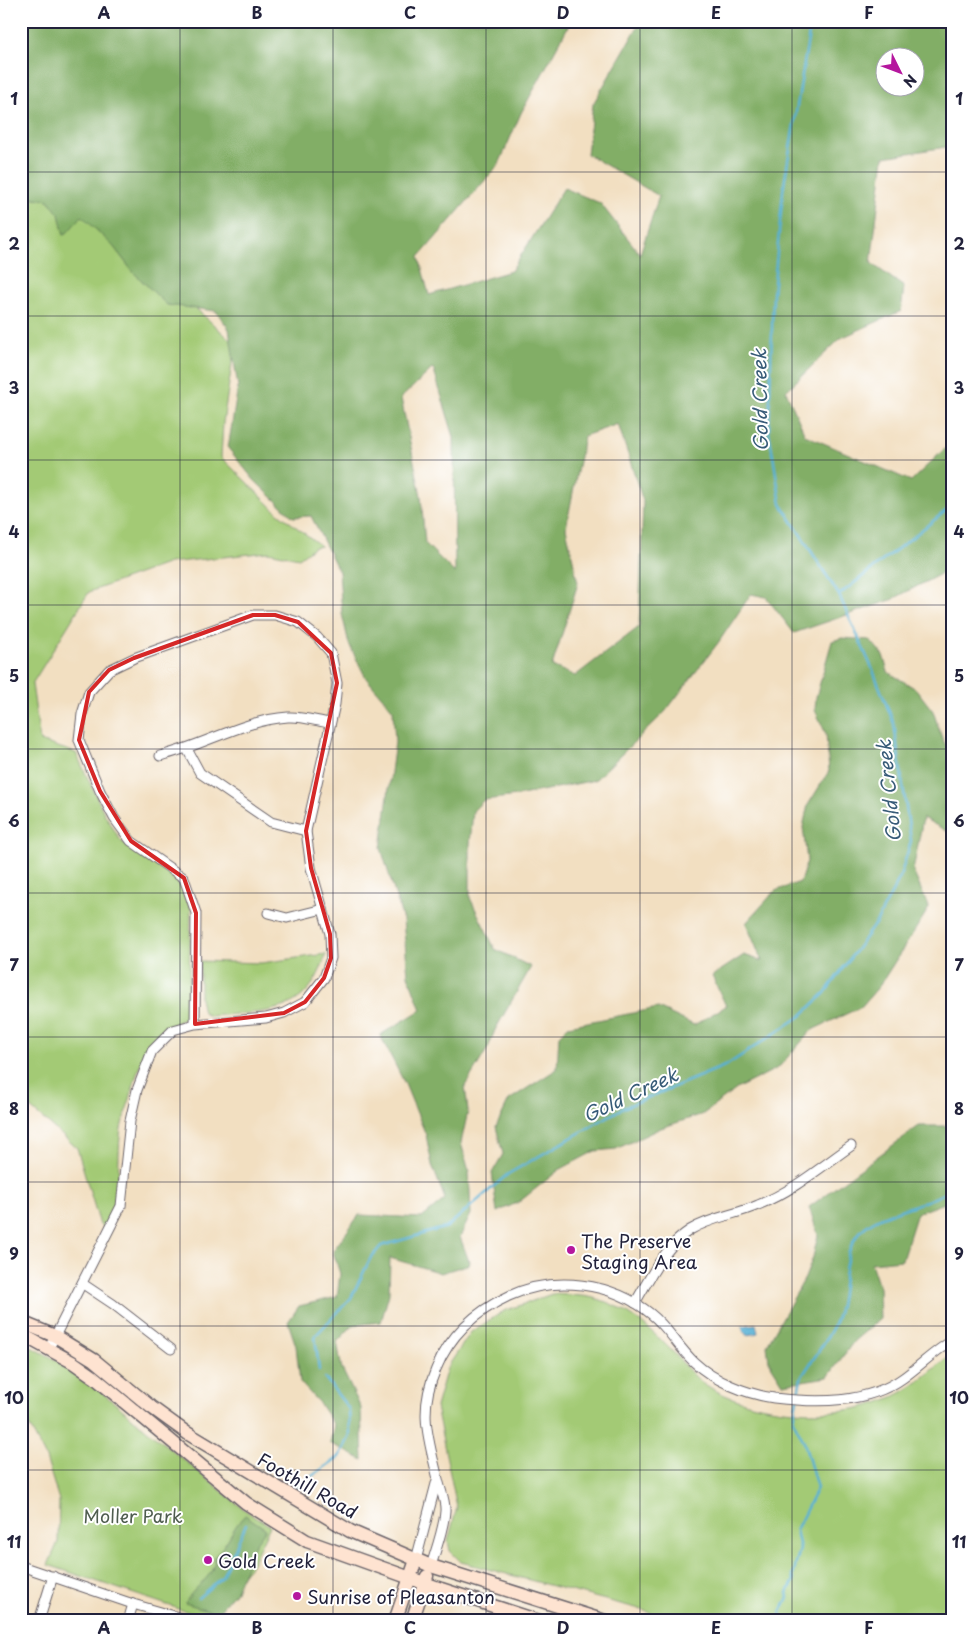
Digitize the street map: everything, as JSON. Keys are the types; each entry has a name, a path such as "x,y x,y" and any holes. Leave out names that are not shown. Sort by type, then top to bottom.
{"main road":[{"name":"Foothill Road","path":"21,1322 55,1336 94,1360 172,1422 240,1466 350,1531 431,1566 605,1621"},
{"path":"21,1334 49,1348 94,1377 246,1503 283,1528 307,1541 539,1621"},
{"path":"396,1621 416,1560"},
{"path":"412,1621 431,1566"}],"street":[{"path":"49,1348 121,1206 130,1121 137,1090 152,1051 173,1030 195,1024 266,1018 284,1013 310,998 324,978 331,958 330,934 311,868 306,831 337,683 331,653 317,637 298,622 275,615 253,615 134,658 109,670 89,692 82,714 79,740 114,818 131,841 184,878 196,913 195,1024"},
{"path":"160,756 188,749 252,724 289,717 329,723"},
{"path":"188,749 200,773 271,822 306,831"},
{"path":"268,913 287,918 323,910"},
{"path":"635,1303 672,1246 689,1230 715,1218 757,1206 792,1189 851,1146"},
{"path":"83,1284 113,1304 171,1349"},
{"path":"431,1566 445,1510 425,1418 429,1391 444,1353 457,1334 476,1314 519,1291 547,1285 570,1284 601,1288 635,1303 665,1327 694,1362 711,1375 735,1387 774,1398 848,1399 882,1390 902,1379 932,1354 952,1341"},
{"path":"416,1560 438,1478"},
{"path":"21,1566 133,1604 192,1621"},
{"path":"38,1621 54,1576"},
{"path":"128,1621 133,1604"}],"highlighted area":[{"path":"253,615 275,615 298,622 331,653 337,683 306,831 311,868 330,934 331,958 324,978 305,1002 284,1013 195,1024 196,913 184,878 131,841 100,791 79,740 89,692 109,670 134,658"}],"green space":[{"path":"21,21 571,21 521,113 499,164 419,257 429,295 511,271 564,188 600,203 640,254 659,196 587,154 593,104 641,21 952,21 952,146 884,157 871,263 904,287 901,311 841,338 786,391 805,435 911,481 952,442 952,568 891,600 794,633 766,597 751,594 718,643 665,712 595,780 517,796 484,800 473,811 470,844 470,898 495,949 531,967 495,1030 488,1048 465,1086 468,1111 461,1143 469,1171 471,1214 460,1237 470,1264 441,1273 390,1258 389,1294 381,1322 353,1325 337,1342 342,1369 361,1408 363,1460 330,1443 334,1425 319,1403 300,1382 296,1346 288,1322 299,1306 337,1297 340,1274 333,1251 359,1215 422,1218 445,1199 432,1165 426,1135 405,1084 380,1035 421,1010 408,975 403,920 381,848 395,742 393,710 366,678 349,644 342,614 339,572 311,516 293,517 254,480 228,448 238,387 229,329 216,311 167,305 133,272 113,246 82,216 64,236 59,214 48,200 21,196","holes":["433,368 454,437 455,573 425,543 421,496 401,398","618,424 643,501 639,627 575,676 552,666 578,583 566,528 584,436"]},
{"path":"21,186 87,196 150,267 235,344 223,423 221,457 278,513 321,546 314,547 299,558 268,552 169,563 89,592 32,684 40,741 76,753 104,813 121,841 175,879 183,890 191,908 188,1017 174,1024 154,1040 142,1059 121,1127 116,1193 105,1229 100,1225 77,1148 21,1100"},
{"path":"842,638 870,640 883,655 888,672 916,689 933,711 942,738 952,757 952,834 923,818 913,871 929,908 880,985 861,1007 812,1030 778,1068 738,1088 703,1114 661,1128 616,1149 595,1151 559,1170 519,1202 497,1212 492,1173 503,1154 496,1127 509,1100 557,1069 559,1035 568,1026 658,1008 694,1025 726,1006 712,976 744,955 762,961 746,923 775,891 800,882 807,861 803,827 808,805 829,771 826,734 815,710 816,697 832,641"},
{"path":"326,954 318,975 308,990 296,1000 282,1007 266,1011 210,1016 203,1013 200,998 200,961 261,963"},
{"path":"919,1126 952,1126 952,1200 917,1213 902,1260 871,1263 879,1287 880,1319 854,1341 828,1377 783,1384 769,1362 767,1345 805,1278 813,1257 818,1235 809,1207"},
{"path":"552,1294 594,1298 616,1306 654,1334 701,1382 724,1395 769,1408 818,1412 841,1411 863,1407 883,1401 902,1392 952,1354 952,1621 674,1621 636,1608 461,1562 450,1551 448,1541 457,1507 436,1407 447,1368 471,1332 504,1311"},
{"name":"Moller Park","path":"21,1343 52,1358 81,1377 245,1510 270,1526 251,1565 206,1618 48,1565 58,1542 59,1500 46,1458 21,1410"},
{"path":"245,1515 266,1529 255,1544 236,1591 217,1613 185,1603 193,1591 212,1571 215,1556"}],"water":[{"path":"756,1324 758,1333 747,1335 744,1332 742,1326"}],"waterway":[{"name":"Gold Creek","path":"319,1370 315,1336 351,1298 370,1259 381,1246 447,1227 508,1174 623,1108 727,1065 801,1016 825,993 877,921 900,877 911,841 894,724 872,668 839,595 781,504 769,432 773,294 783,191 811,21"},
{"path":"839,595 952,506"},
{"path":"780,1621 781,1612 788,1597 787,1593 794,1581 793,1575 800,1549 796,1530 817,1488 804,1442 793,1420 801,1378 836,1320 840,1308 847,1259 851,1247 856,1236 874,1221 930,1200 952,1189"},
{"name":"Gold Creek","path":"295,1488 339,1457 350,1436 349,1409 325,1378"},
{"name":"Gold Creek","path":"198,1598 222,1577 246,1524"}],"place":[{"name":"The Preserve Staging Area","path":"571,1250"},
{"name":"Gold Creek","path":"208,1560"},
{"name":"Sunrise of Pleasanton","path":"297,1596"}]}
